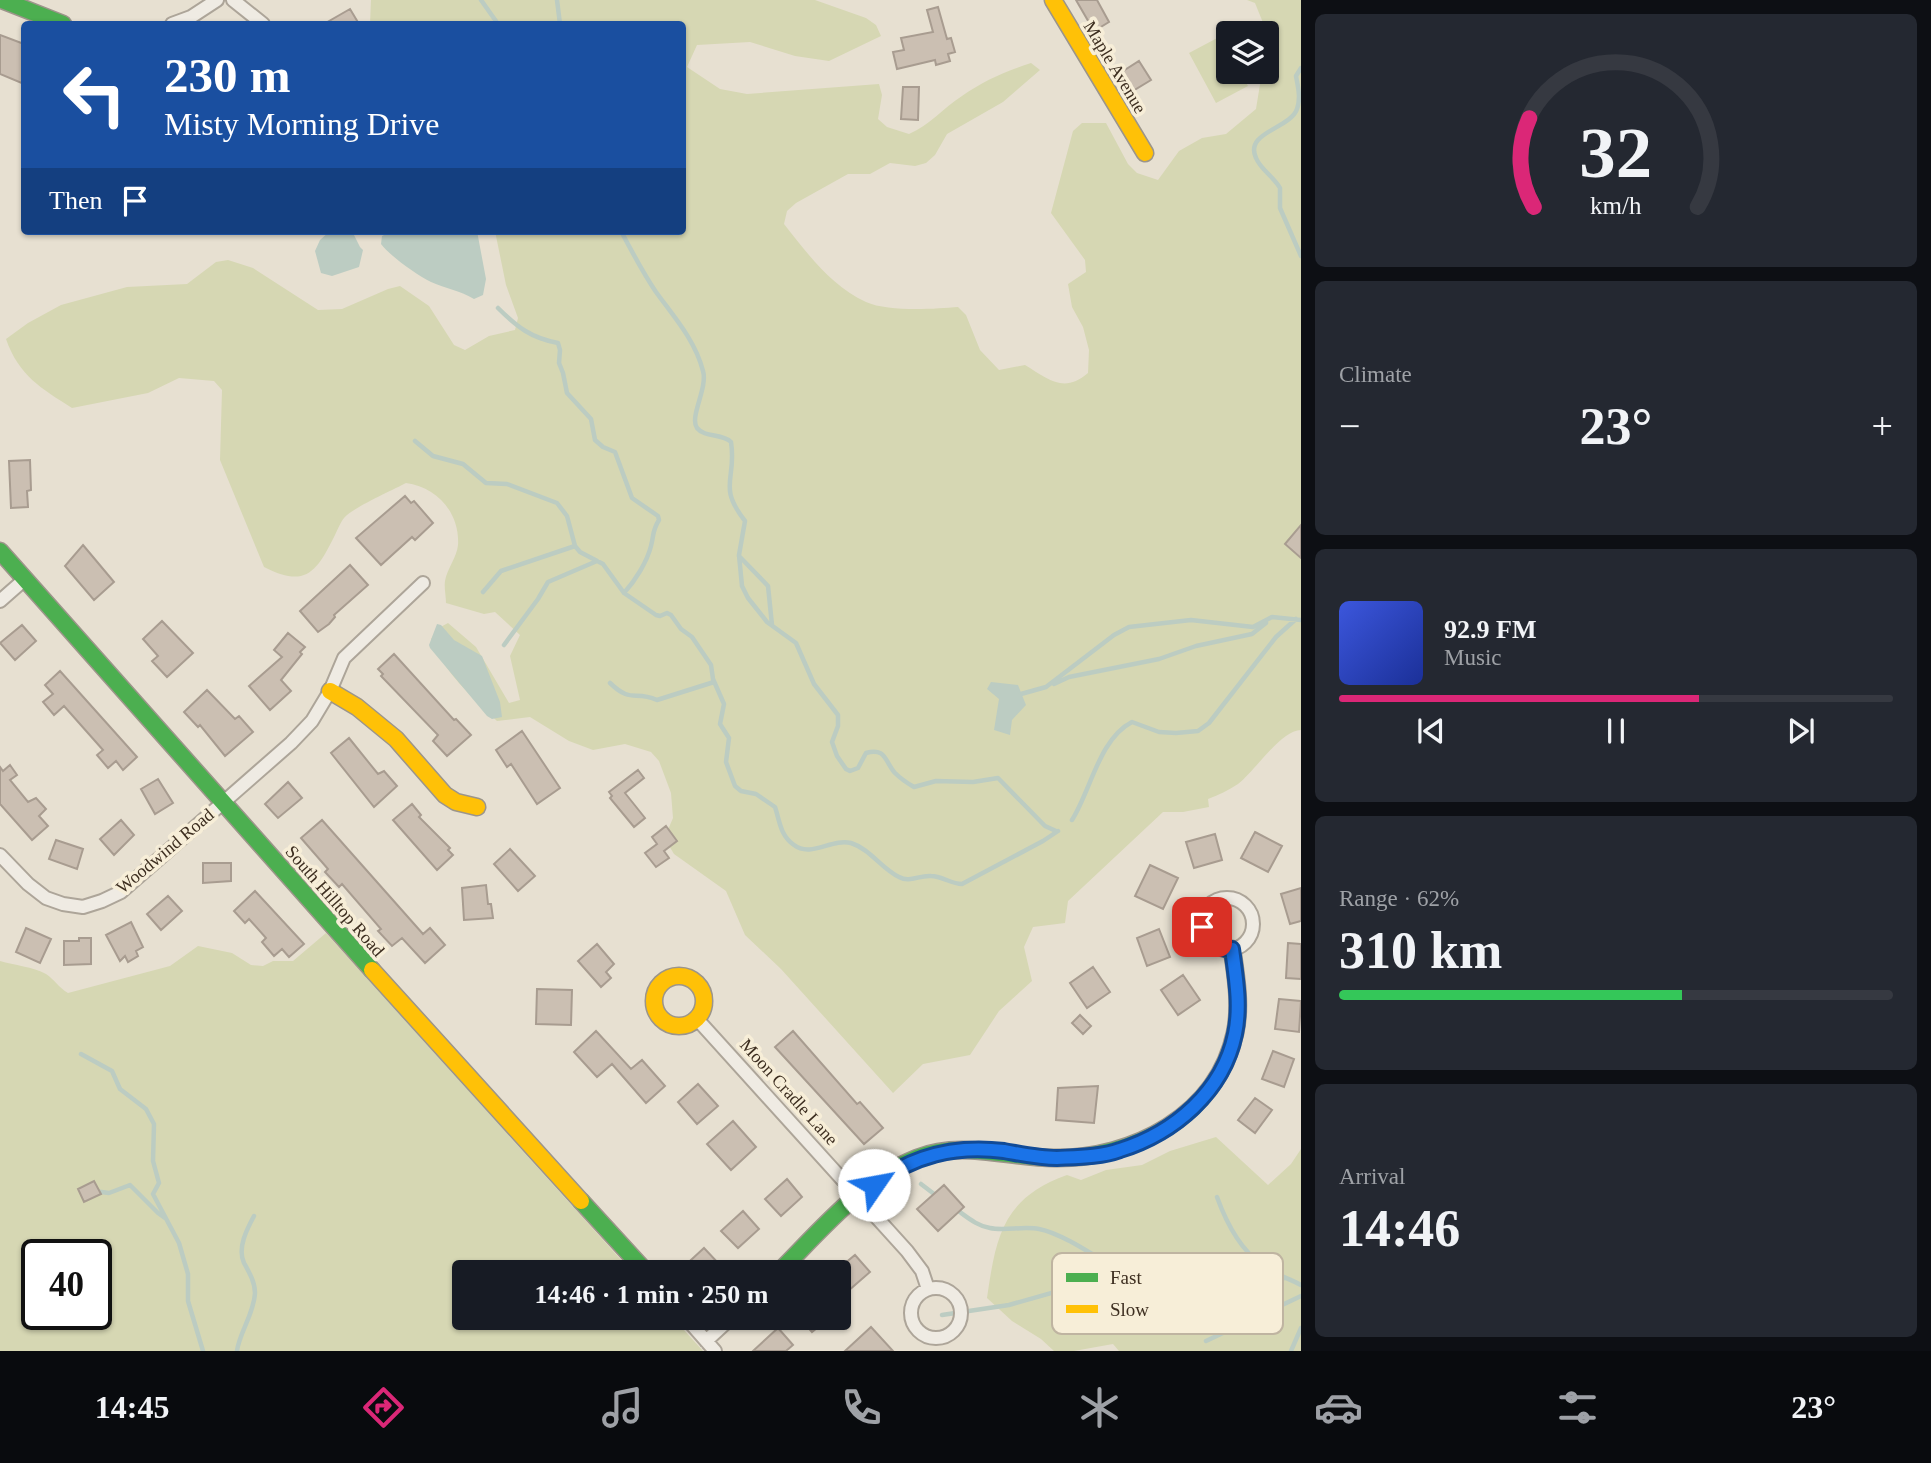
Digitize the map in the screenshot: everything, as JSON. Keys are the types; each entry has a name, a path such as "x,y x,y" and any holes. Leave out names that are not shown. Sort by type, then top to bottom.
{"street":[{"path":"2,0 55,21"},
{"path":"180,21 217,0"},
{"path":"233,0 259,21"},
{"name":"Maple Avenue","path":"1053,0 1145,153"},
{"name":"South Hilltop Road","path":"0,551 413,1017 635,1260"},
{"path":"0,601 25,579"},
{"name":"Woodwind Road","path":"0,855 28,884 46,898 62,904 83,907 121,892 291,743 312,721 330,691 344,658 423,583"},
{"path":"330,691 358,707 396,739 445,795 456,802 477,807"},
{"path":"1224,898 1243,903 1252,915 1253,924 1247,940 1232,949 1213,946 1203,934 1204,912 1210,905 1224,898"},
{"path":"792,1260 858,1197 889,1173 918,1158 973,1148 1052,1158 1119,1151 1157,1135 1184,1117 1206,1094 1224,1066 1235,1035 1238,994 1232,949"},
{"name":"Moon Cradle Lane","path":"698,1019 907,1251 922,1271 928,1289"},
{"path":"928,1289 945,1290 958,1300 961,1308 959,1324 947,1336 931,1338 923,1335 913,1322 912,1306 928,1289"},
{"path":"697,1330 711,1346 722,1330"}],"green space":[{"path":"371,0 815,0 866,18 876,25 881,36 829,61 795,56 750,42 697,45 687,67 720,89 747,94 879,84 882,95 878,119 887,127 909,134 978,86 1031,63 1040,70 1003,102 947,134 935,155 926,163 915,166 890,163 870,174 848,174 796,203 787,211 784,224 820,268 853,295 866,302 886,307 958,307 966,315 980,350 999,370 1025,365 1056,382 1071,383 1088,373 1089,350 1083,327 1072,307 1068,284 1086,272 1085,260 1051,213 1073,131 1082,123 1106,123 1128,164 1137,173 1158,180 1179,151 1202,138 1226,134 1256,109 1260,84 1279,84 1279,21 1262,21 1255,3 1247,0 1301,0 1301,730 1285,737 1238,784 1208,799 1209,807 1183,812 1163,812 1068,901 1065,923 1033,927 1024,947 1032,981 999,1011 970,1055 923,1064 893,1093 781,969 745,935 726,891 674,854 668,844 667,832 673,818 671,793 659,761 651,752 625,744 593,750 569,741 530,717 497,721 451,674 431,639 437,629 448,623 476,647 509,703 520,700 510,656 520,635 495,612 484,614 446,603 445,581 457,550 458,533 451,512 437,496 406,483 348,514 321,560 308,573 290,576 278,573 264,567 220,460 222,390 214,381 179,378 148,393 72,408 24,372 6,339 61,305 127,287 187,284 216,262 228,260 253,268 318,310 342,309 400,286 429,306 454,345 465,350 489,336 515,330 518,318 506,285 496,235 686,235 686,21 370,21"},
{"path":"1216,39 1216,84 1248,86 1216,103 1189,53"},
{"path":"326,933 621,1260 452,1260 452,1330 684,1330 703,1351 0,1351 0,961 46,974 68,993 170,966 198,946 232,953 251,965 263,966 273,961 293,961"},
{"path":"1216,1137 1268,1185 1291,1164 1301,1149 1301,1351 1119,1351 1113,1344 1074,1351 1054,1351 1041,1339 1012,1321 987,1298 999,1238 1006,1222 1029,1195 1067,1175 1081,1180 1106,1170 1142,1165 1170,1151"}],"shaded area":[{"path":"326,235 354,235 363,250 359,267 332,276 321,273 315,251"},
{"path":"478,235 486,279 483,295 474,299 431,282 391,254 381,244 382,236"},
{"path":"437,624 454,640 482,656 500,702 502,717 492,719 487,716 430,648"},
{"path":"991,682 1018,685 1026,705 1012,720 1010,735 994,730 999,699 987,689"}],"building":[{"path":"1076,0 1097,0 1109,22 1094,31"},
{"path":"938,7 947,39 951,38 955,52 948,54 950,61 936,65 935,60 897,69 893,52 904,50 901,38 933,32 927,10"},
{"path":"350,9 357,21 329,21"},
{"path":"0,35 21,43 21,83 0,74"},
{"path":"1139,61 1151,80 1131,92 1120,73"},
{"path":"903,87 919,87 918,120 901,119"},
{"path":"30,460 31,490 27,491 28,507 11,508 9,461"},
{"path":"405,496 411,503 414,501 433,523 415,540 412,537 381,565 356,538"},
{"path":"1301,525 1301,558 1285,544"},
{"path":"83,545 114,582 94,600 65,566"},
{"path":"350,565 368,585 318,632 300,611"},
{"path":"162,621 193,653 167,677 152,661 158,656 143,639"},
{"path":"22,625 36,641 15,660 0,643"},
{"path":"288,633 305,647 281,680 291,691 270,710 249,686 282,657 274,650"},
{"path":"394,654 471,735 447,756 433,741 438,735 381,676 383,674 378,669"},
{"path":"60,671 137,757 123,770 116,761 108,768 97,755 103,750 64,706 54,715 43,702 53,694 45,685"},
{"path":"207,690 235,719 239,716 253,732 225,756 200,725 198,727 184,712"},
{"path":"522,731 560,788 537,804 511,764 507,767 496,750"},
{"path":"349,738 378,774 384,771 397,786 374,807 331,753"},
{"path":"10,765 17,775 10,780 28,802 36,798 46,809 39,816 48,826 32,840 0,804 0,767 3,771"},
{"path":"638,770 644,778 625,793 645,818 634,827 610,798 612,796 609,792"},
{"path":"158,779 173,803 155,814 141,789"},
{"path":"288,782 302,798 278,818 265,804"},
{"path":"412,804 421,815 419,817 450,848 448,850 453,855 437,870 393,820"},
{"path":"121,820 134,835 114,855 100,839"},
{"path":"322,820 423,934 430,928 445,945 425,963 402,938 392,946 378,931 381,929 342,884 339,887 325,872 328,869 301,838"},
{"path":"666,826 677,841 664,851 669,858 656,867 645,853 657,844 652,837"},
{"path":"1255,832 1282,846 1268,872 1241,858"},
{"path":"1215,834 1222,860 1194,868 1186,842"},
{"path":"56,840 83,849 77,869 49,859"},
{"path":"510,849 535,876 518,891 494,864"},
{"path":"203,863 231,863 231,881 203,883"},
{"path":"1150,865 1178,878 1163,909 1135,896"},
{"path":"486,885 493,918 464,920 462,888"},
{"path":"1301,888 1301,921 1290,924 1281,894"},
{"path":"255,891 304,944 289,957 282,949 274,956 262,942 266,938 249,919 245,923 234,911"},
{"path":"168,896 182,911 161,930 147,914"},
{"path":"131,922 143,947 136,951 138,956 128,962 125,956 120,961 106,935"},
{"path":"26,928 51,939 40,963 16,952"},
{"path":"1159,929 1170,957 1147,966 1137,938"},
{"path":"79,938 91,938 91,964 64,965 64,941 79,941"},
{"path":"1288,943 1301,944 1301,979 1286,978"},
{"path":"597,944 614,964 606,972 611,978 601,987 578,961"},
{"path":"1093,967 1110,992 1087,1008 1070,983"},
{"path":"1183,975 1200,1000 1178,1015 1161,990"},
{"path":"537,989 572,990 571,1025 536,1024"},
{"path":"1279,999 1301,1001 1299,1032 1275,1029"},
{"path":"1080,1015 1091,1026 1083,1034 1072,1023"},
{"path":"596,1031 631,1069 642,1060 665,1086 646,1103 612,1064 597,1077 574,1052"},
{"path":"793,1031 857,1104 860,1102 883,1128 864,1144 775,1047"},
{"path":"1273,1051 1294,1059 1284,1087 1262,1079"},
{"path":"698,1084 718,1106 697,1124 678,1102"},
{"path":"1098,1086 1094,1123 1056,1120 1058,1088"},
{"path":"1255,1098 1272,1110 1255,1133 1238,1120"},
{"path":"733,1121 756,1147 731,1170 707,1144"},
{"path":"787,1179 802,1197 781,1216 765,1199"},
{"path":"94,1181 101,1194 84,1202 78,1189"},
{"path":"944,1185 964,1207 938,1231 917,1209"},
{"path":"743,1211 759,1229 738,1248 721,1231"},
{"path":"704,1248 715,1260 691,1260"},
{"path":"855,1255 870,1272 851,1288 851,1260"},
{"path":"871,1327 893,1351 845,1351"},
{"path":"776,1330 780,1330 793,1345 786,1351 753,1351"}],"waterway":[{"path":"481,0 496,21"},
{"path":"557,0 560,21"},
{"path":"1301,68 1296,76 1299,97 1293,116 1262,136 1254,149 1258,162 1280,188 1280,208 1301,256"},
{"path":"623,235 656,292 695,349 704,378 695,417 697,428 731,442 730,490 732,499 745,521 739,555 742,586 767,622 796,643 814,684 838,715 838,726 832,742 846,769 850,771 858,768 866,753 878,752 895,773 914,787 936,781 973,782 998,778 1045,826 1056,831"},
{"path":"498,308 525,331 558,343 559,363 567,393 591,419 595,440 615,452 632,498 658,516 647,558 624,593"},
{"path":"415,441 433,456 463,464 486,483 507,484 557,503 567,516 575,546 580,552 603,564 624,593 656,615 671,615 681,629 692,637 711,665 713,679 724,704 720,724 729,738 726,762 735,786 741,791 756,794 775,807 783,833 794,845 814,849 836,843 851,843 903,879 935,876 962,884 1058,831"},
{"path":"483,592 501,571 575,546"},
{"path":"739,556 768,586 772,625"},
{"path":"504,645 548,582 597,561"},
{"path":"1046,687 1114,635 1129,627 1191,620 1253,627 1272,617 1301,620"},
{"path":"1072,820 1111,740 1121,730 1132,722 1159,732 1198,731 1209,723 1276,637 1296,619"},
{"path":"1054,684 1069,677 1159,659 1196,646 1252,634 1266,623"},
{"path":"610,683 628,695 657,700 714,682"},
{"path":"1021,694 1046,687"},
{"path":"81,1054 112,1071 120,1089 146,1109 154,1124 153,1161 159,1183 153,1194 179,1243 188,1274 188,1301 203,1351"},
{"path":"921,1184 938,1197"},
{"path":"94,1191 109,1193 130,1185 165,1218"},
{"path":"1217,1197 1229,1225 1249,1253"},
{"path":"957,1210 985,1227 1039,1229 1072,1242 1090,1253"},
{"path":"237,1351 254,1301 254,1285 242,1257 244,1239 254,1216"},
{"path":"1283,1276 1301,1285"},
{"path":"942,1315 1009,1305 1052,1293"},
{"path":"1283,1305 1301,1296"},
{"path":"1291,1351 1301,1328"},
{"path":"1206,1341 1221,1334"}],"traffic: fast":[{"path":"2,0 55,21"},
{"path":"0,551 372,970"},
{"path":"791,1260 860,1193 878,1179 917,1158 951,1150 1054,1158 1084,1156 1113,1151 1141,1141 1167,1127 1191,1109 1210,1088 1225,1062 1235,1033 1238,1012 1232,949"},
{"path":"581,1201 635,1260"}],"traffic: slow":[{"path":"1053,0 1145,153"},
{"path":"330,691 357,707 396,739 445,795 456,802 477,807"},
{"path":"372,970 581,1201"},
{"path":"669,977 689,977 703,991 704,1001 703,1011 689,1025 669,1025 655,1011 655,991 669,977"}],"route":[{"path":"874,1185 889,1173 918,1158 943,1152 973,1148 1052,1158 1119,1151 1157,1135 1184,1117 1206,1094 1224,1066 1235,1035 1238,994 1232,949 1213,946 1203,934 1202,927"}]}
